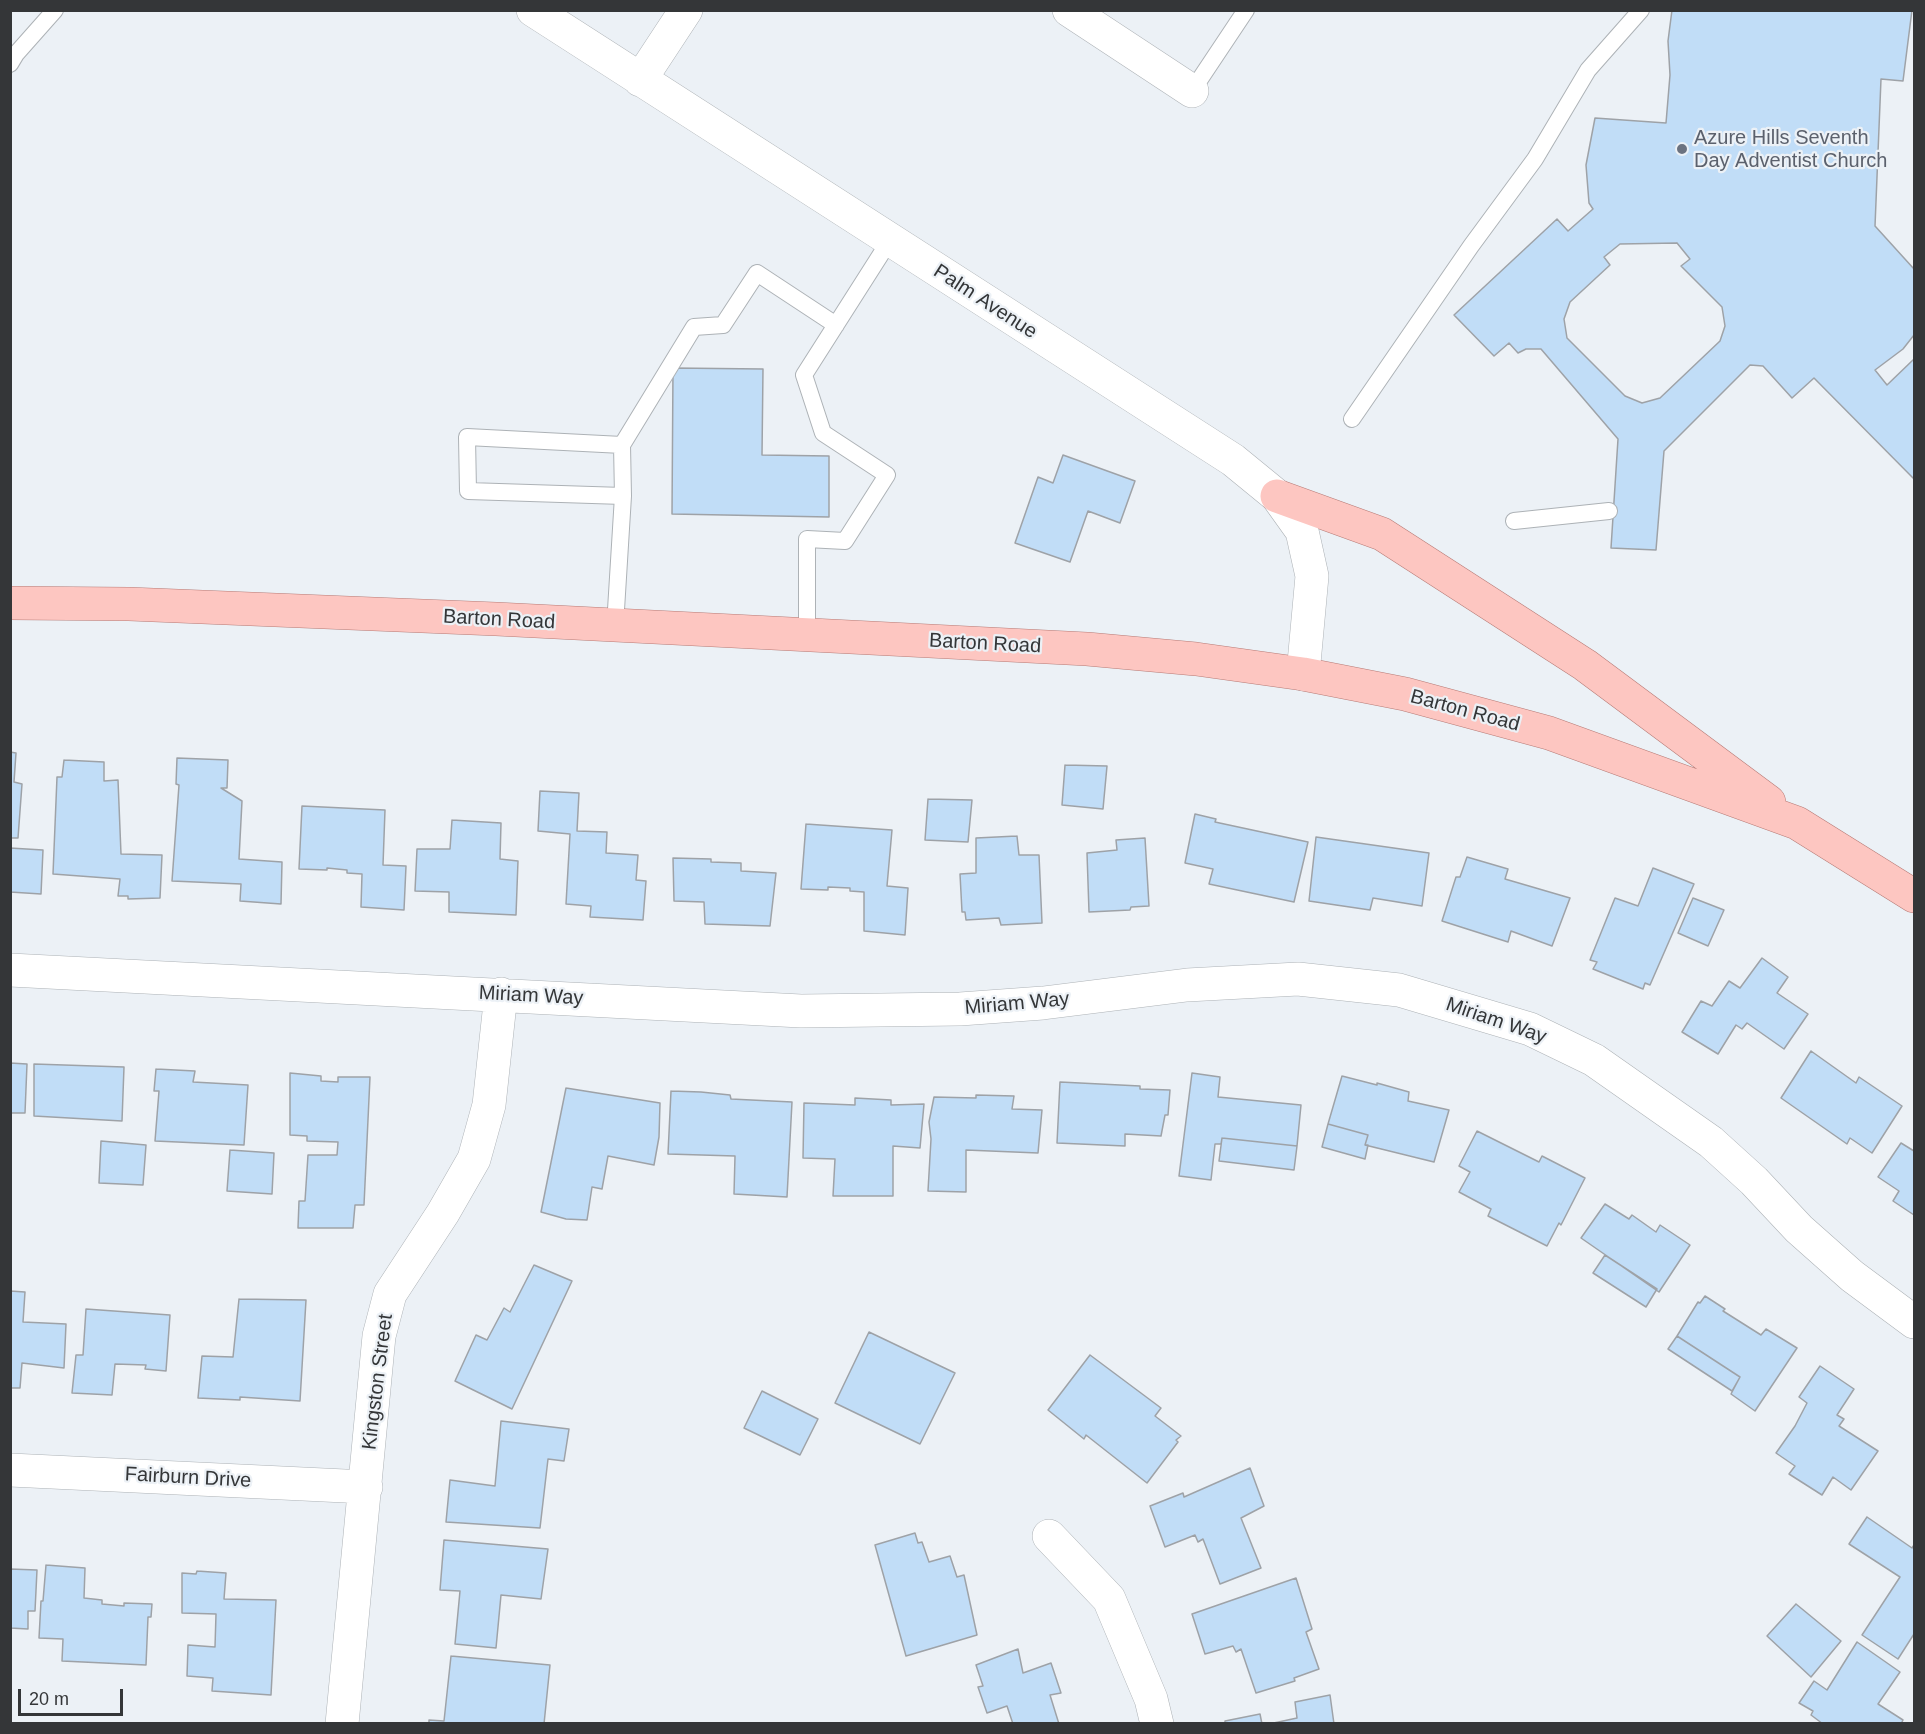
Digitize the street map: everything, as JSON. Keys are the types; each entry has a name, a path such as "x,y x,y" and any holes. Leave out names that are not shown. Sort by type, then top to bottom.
{"main road":[{"path":"1277,496 1382,534 1585,665 1797,823"},
{"name":"Barton Road","path":"10,603 129,604 1107,651 1196,659 1303,674 1405,694 1549,733 1797,823 1914,896"}],"street":[{"name":"Palm Avenue","path":"533,10 1233,460 1277,496 1302,531 1312,576 1303,674"},
{"path":"640,80 686,10"},
{"path":"1069,10 1192,91"},
{"name":"Miriam Way","path":"10,970 801,1011 960,1009 1043,1003 1187,985 1298,979 1399,990 1530,1029 1594,1060 1711,1142 1843,1269 1914,1322"},
{"name":"Kingston Street","path":"342,1724 379,1336 390,1294 474,1159 489,1105 501,994"},
{"name":"Fairburn Drive","path":"10,1470 366,1487"},
{"path":"1048,1536 1109,1599 1151,1699 1156,1724"}],"lane":[{"path":"10,64 55,10"},
{"path":"1192,91 1246,10"},
{"path":"1352,419 1471,246 1535,159 1588,70 1641,10"},
{"path":"807,635 807,539 845,541 887,475 823,434 804,375 890,240"},
{"path":"615,626 623,496 622,445 694,327 723,325 757,273 836,325"},
{"path":"622,445 467,437 468,491 623,496"},
{"path":"1514,521 1609,511"}],"building":[{"path":"1672,10 1912,10 1903,81 1881,79 1875,226 1914,269 1914,335 1903,349 1875,370 1887,385 1914,359 1914,479 1814,378 1792,398 1763,366 1750,365 1664,451 1656,550 1611,548 1618,439 1541,349 1526,349 1518,353 1509,343 1494,356 1454,315 1557,219 1568,231 1593,209 1589,203 1586,165 1595,118 1666,123 1670,75 1668,41"},
{"path":"1677,243 1690,259 1681,266 1722,307 1725,326 1720,341 1660,398 1642,403 1625,396 1567,338 1564,319 1570,302 1610,265 1604,257 1620,244"},
{"path":"673,368 763,369 762,455 829,456 829,517 672,514"},
{"path":"1063,455 1135,481 1120,523 1088,511 1070,562 1015,543 1038,477 1053,483"},
{"path":"10,752 16,753 14,782 22,784 18,838 10,838"},
{"path":"177,758 228,760 227,788 221,788 242,801 239,859 282,862 281,904 240,901 241,884 172,881 179,785 176,784"},
{"path":"64,760 104,762 104,781 118,780 121,854 162,855 160,898 128,899 128,896 118,896 120,879 53,874 57,777 62,777"},
{"path":"1065,765 1107,766 1103,809 1062,805"},
{"path":"540,791 579,793 577,831 607,832 606,853 638,855 636,880 646,881 643,920 590,917 591,906 566,904 570,834 538,831"},
{"path":"928,799 972,800 968,842 925,840"},
{"path":"302,806 385,810 383,865 406,866 404,910 361,907 362,874 327,868 327,870 299,869"},
{"path":"1195,814 1216,819 1215,822 1308,842 1294,902 1209,884 1213,869 1185,863"},
{"path":"452,820 501,823 500,859 518,861 516,915 449,912 449,892 415,891 417,849 450,849"},
{"path":"806,824 892,830 887,886 908,888 905,935 864,931 864,892 850,891 850,888 801,889"},
{"path":"1017,836 1019,855 1039,855 1042,923 1001,925 999,918 966,920 965,912 962,912 960,874 976,873 976,838"},
{"path":"1316,837 1429,853 1422,906 1373,898 1370,910 1309,901"},
{"path":"1145,838 1149,906 1131,907 1130,910 1089,912 1087,853 1117,850 1116,840"},
{"path":"10,848 43,850 41,894 10,892"},
{"path":"1467,857 1508,869 1505,879 1570,898 1552,946 1511,931 1508,942 1442,921 1456,877 1460,877"},
{"path":"673,858 741,863 741,871 776,873 770,926 705,924 704,902 674,901"},
{"path":"1653,868 1694,884 1650,985 1645,983 1643,989 1593,969 1597,962 1590,960 1615,898 1638,906"},
{"path":"1693,898 1724,910 1708,946 1678,933"},
{"path":"1762,958 1788,977 1777,993 1808,1014 1784,1049 1747,1023 1742,1029 1736,1025 1718,1054 1682,1032 1701,1001 1712,1006 1729,981 1740,988"},
{"path":"1811,1051 1856,1083 1859,1077 1902,1106 1872,1153 1850,1138 1847,1144 1781,1098"},
{"path":"10,1063 27,1064 25,1113 10,1113"},
{"path":"34,1064 124,1067 122,1121 34,1116"},
{"path":"156,1069 195,1071 193,1082 248,1085 244,1145 155,1141 159,1091 154,1091"},
{"path":"290,1073 321,1076 321,1081 338,1082 338,1077 370,1077 364,1205 355,1205 353,1228 298,1228 299,1201 305,1201 308,1155 337,1155 338,1142 307,1141 307,1136 290,1135"},
{"path":"1192,1073 1220,1077 1218,1097 1301,1105 1297,1146 1222,1138 1221,1144 1215,1144 1211,1180 1179,1176"},
{"path":"1342,1076 1409,1092 1408,1101 1449,1110 1434,1162 1365,1145 1368,1135 1328,1124"},
{"path":"1060,1082 1140,1086 1140,1089 1170,1090 1168,1115 1165,1115 1161,1136 1125,1134 1125,1146 1057,1143"},
{"path":"566,1088 660,1103 659,1137 654,1165 608,1156 602,1189 592,1187 587,1220 566,1219 541,1212"},
{"path":"671,1091 730,1095 731,1099 792,1102 787,1197 734,1194 735,1156 668,1154"},
{"path":"976,1095 1014,1096 1012,1109 1042,1110 1038,1153 966,1150 966,1192 928,1191 931,1139 929,1122 934,1097 976,1098"},
{"path":"855,1098 891,1100 891,1105 924,1104 920,1148 893,1146 893,1196 833,1196 835,1159 803,1158 804,1103 855,1105"},
{"path":"1328,1124 1368,1135 1365,1159 1322,1147"},
{"path":"1477,1131 1539,1162 1542,1156 1585,1178 1561,1225 1559,1223 1547,1246 1488,1216 1491,1209 1459,1192 1470,1172 1459,1166"},
{"path":"1222,1138 1297,1146 1294,1170 1219,1161"},
{"path":"101,1141 146,1145 143,1185 99,1183"},
{"path":"1901,1143 1914,1151 1914,1215 1893,1201 1899,1191 1878,1177"},
{"path":"230,1150 274,1153 272,1194 227,1191"},
{"path":"1605,1204 1629,1219 1632,1215 1656,1232 1660,1225 1690,1245 1659,1292 1581,1238"},
{"path":"1605,1255 1657,1289 1646,1307 1593,1273"},
{"path":"534,1265 572,1281 512,1409 455,1381 476,1335 487,1340 504,1308 510,1312"},
{"path":"10,1291 25,1292 23,1322 66,1324 64,1368 22,1363 20,1388 10,1388"},
{"path":"1705,1296 1725,1309 1723,1311 1761,1335 1766,1329 1797,1348 1755,1411 1731,1394 1740,1377 1677,1336 1698,1302 1700,1303"},
{"path":"239,1299 306,1300 300,1401 240,1397 240,1400 198,1398 202,1356 233,1357"},
{"path":"86,1309 170,1315 166,1371 145,1369 146,1365 115,1364 112,1395 72,1393 76,1355 83,1355"},
{"path":"869,1332 955,1373 920,1444 835,1403"},
{"path":"1677,1336 1740,1377 1732,1391 1668,1349"},
{"path":"1090,1355 1161,1408 1155,1416 1181,1436 1147,1483 1086,1435 1084,1439 1048,1410"},
{"path":"1820,1366 1854,1389 1837,1415 1844,1419 1839,1426 1878,1451 1851,1490 1833,1477 1822,1495 1789,1474 1795,1466 1776,1453 1795,1426 1807,1403 1799,1397"},
{"path":"762,1391 818,1419 800,1455 744,1428"},
{"path":"501,1421 569,1429 564,1461 548,1459 540,1528 446,1522 450,1480 495,1486"},
{"path":"1250,1468 1264,1506 1241,1518 1261,1568 1220,1584 1203,1539 1198,1542 1195,1535 1165,1547 1150,1506 1183,1493 1184,1497"},
{"path":"1867,1517 1912,1548 1914,1545 1914,1634 1898,1659 1862,1635 1900,1577 1849,1544"},
{"path":"915,1533 918,1543 922,1542 929,1562 950,1556 957,1577 964,1575 977,1635 906,1656 875,1545"},
{"path":"444,1540 548,1549 541,1599 501,1595 496,1648 455,1644 460,1591 440,1590"},
{"path":"46,1565 85,1568 84,1598 102,1600 102,1604 124,1606 124,1603 152,1604 151,1617 148,1617 146,1665 62,1661 63,1639 39,1638"},
{"path":"10,1569 37,1570 35,1611 28,1611 28,1629 10,1628"},
{"path":"197,1571 226,1573 224,1599 276,1600 271,1695 212,1691 213,1678 187,1676 188,1645 215,1647 216,1614 182,1613 182,1573 196,1574"},
{"path":"1296,1578 1312,1629 1306,1632 1319,1669 1294,1678 1295,1681 1256,1693 1241,1649 1236,1652 1233,1646 1205,1654 1192,1614"},
{"path":"1796,1604 1841,1641 1811,1677 1767,1636"},
{"path":"1857,1642 1900,1672 1878,1704 1903,1720 1901,1724 1823,1724 1811,1715 1813,1711 1799,1703 1814,1681 1827,1690"},
{"path":"1018,1649 1023,1673 1051,1663 1061,1693 1050,1695 1059,1724 1013,1724 1007,1706 987,1713 978,1687 983,1686 976,1665"},
{"path":"451,1656 550,1665 544,1724 429,1724 429,1720 444,1721"},
{"path":"1330,1695 1334,1724 1269,1724 1297,1718 1295,1702"},
{"path":"1260,1714 1262,1724 1225,1724 1225,1721"}],"place":[{"name":"Azure Hills Seventh Day Adventist Church","path":"1682,149"}]}
